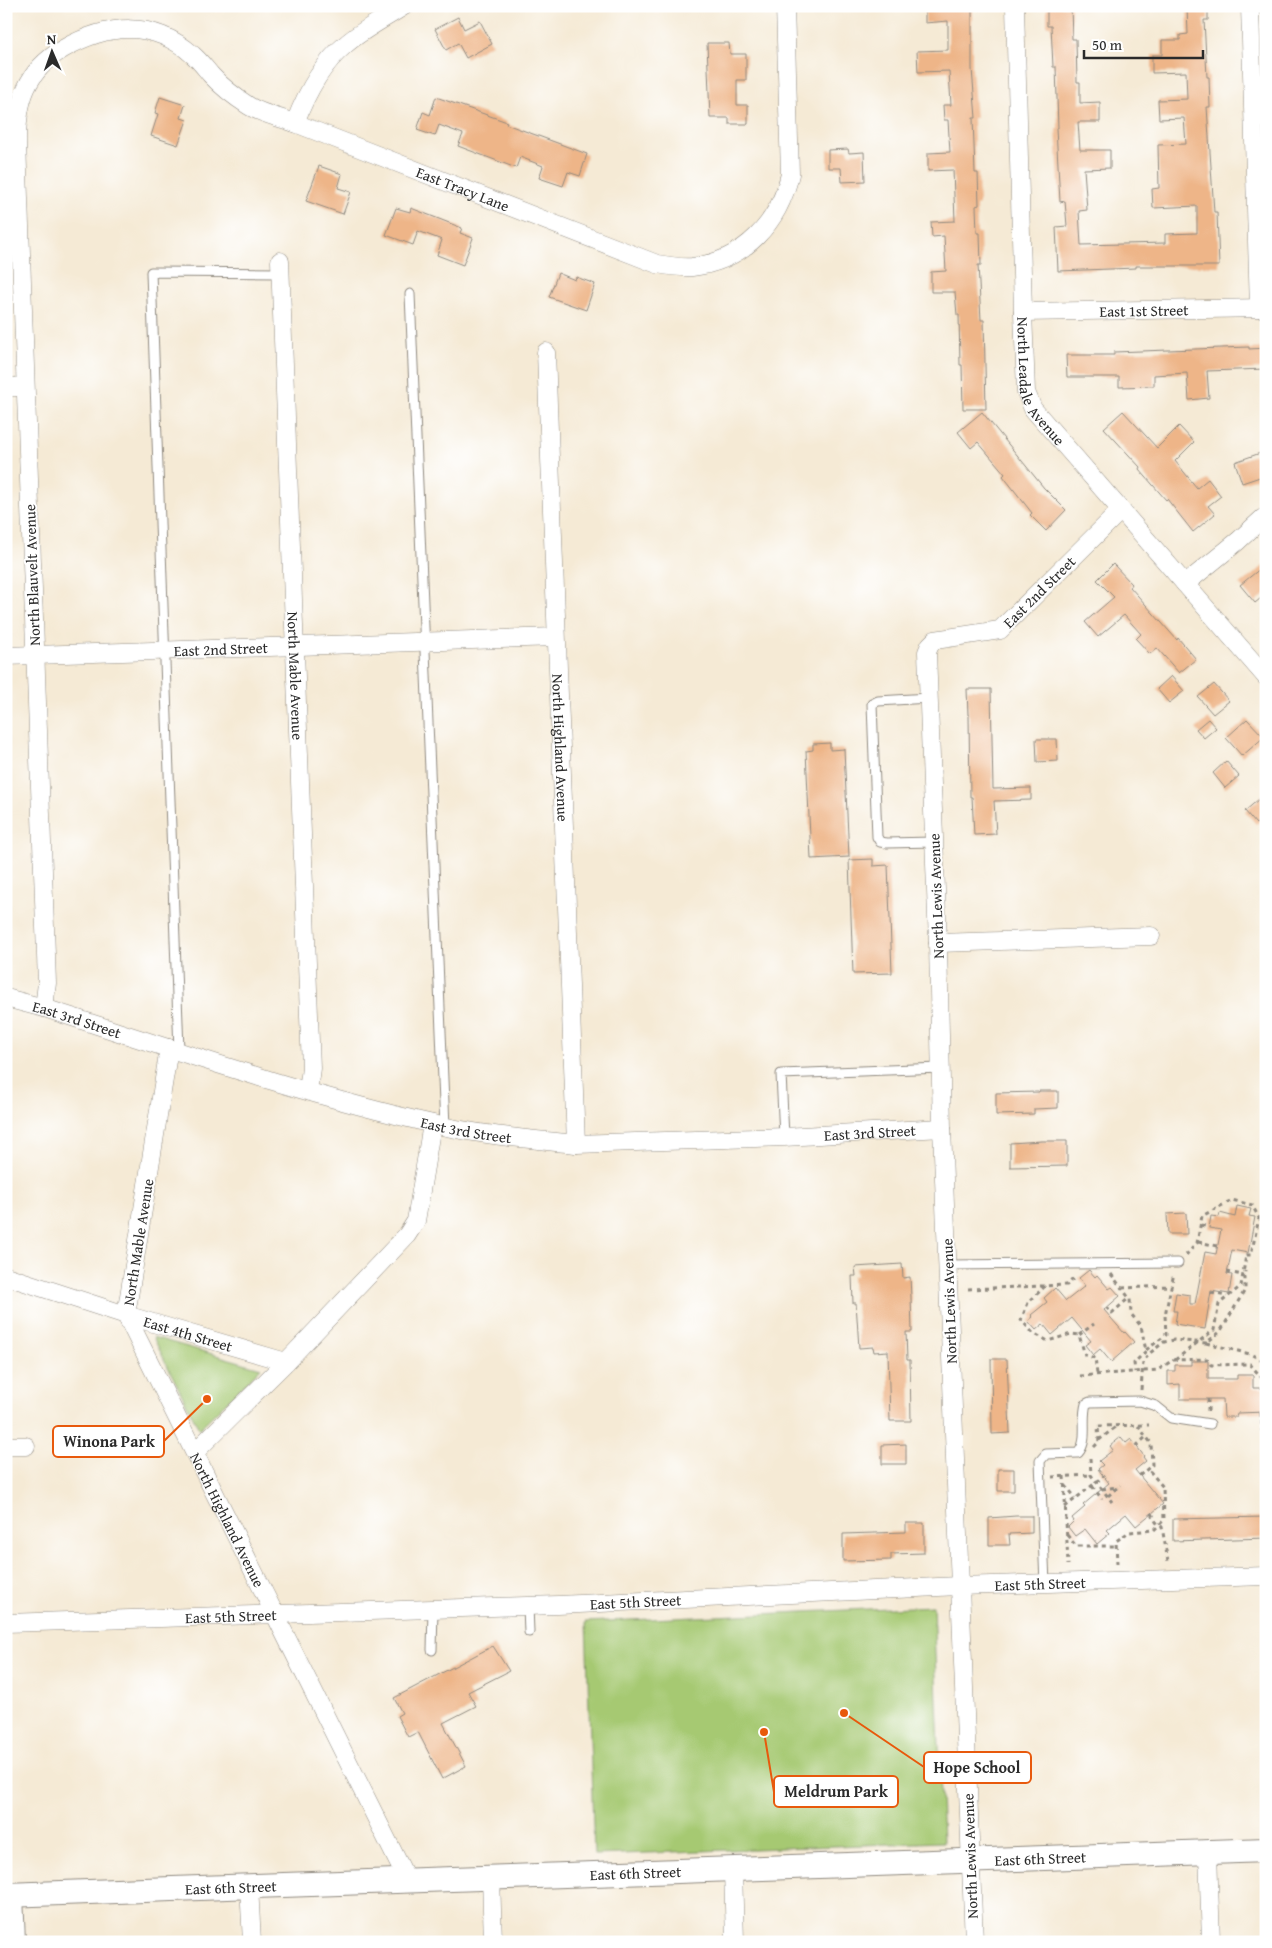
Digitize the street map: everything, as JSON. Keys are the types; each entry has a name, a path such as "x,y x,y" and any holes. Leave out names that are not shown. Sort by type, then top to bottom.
{"main road":[{"name":"East 6th Street","path":"8,1895 1266,1850"},
{"path":"8,1895 13,1942"}],"street":[{"path":"295,123 303,101 313,83 334,55 346,43 404,6"},
{"name":"East Tracy Lane","path":"16,142 19,109 25,89 36,71 53,55 77,41 94,34 116,29 148,32 170,38 194,56 212,76 251,108 295,123 658,264 691,267 722,260 745,247 764,230 787,189 790,174 785,6"},
{"name":"North Leadale Avenue","path":"1015,6 1023,312 1026,392 1029,402 1033,409 1266,677"},
{"path":"1250,6 1262,308"},
{"name":"North Blauvelt Avenue","path":"16,142 47,982 44,1008"},
{"name":"North Mable Avenue","path":"280,267 296,646 310,1058 308,1091"},
{"name":"East 1st Street","path":"1023,312 1262,308"},
{"name":"North Highland Avenue","path":"546,352 576,1144"},
{"path":"6,387 25,387"},
{"name":"East 2nd Street","path":"927,661 930,645 935,640 1000,630 1008,625 1121,510"},
{"path":"1185,584 1238,541 1262,518 1266,518"},
{"name":"East 2nd Street","path":"6,656 556,637"},
{"name":"North Lewis Avenue","path":"927,661 938,943 942,1128 974,1942"},
{"path":"938,943 1151,936"},
{"name":"East 3rd Street","path":"6,998 44,1008 308,1091 438,1126 576,1144 784,1137 942,1128"},
{"name":"North Mable Avenue","path":"174,1049 126,1315 195,1452"},
{"name":"North Highland Avenue","path":"407,1880 195,1452 286,1362 407,1235 416,1221 438,1126"},
{"name":"East 4th Street","path":"6,1276 126,1315 286,1362"},
{"path":"6,1446 26,1446"},
{"name":"East 5th Street","path":"6,1623 528,1606 959,1586 1266,1576"},
{"path":"1208,1852 1211,1942"},
{"path":"732,1869 735,1942"},
{"path":"491,1877 493,1942"},
{"path":"249,1886 252,1942"}],"lane":[{"path":"174,1049 166,651 151,272 280,267"},
{"path":"410,294 425,642 438,1126"},
{"path":"929,698 878,701 872,704 877,837 880,842 887,843 934,842"},
{"path":"784,1137 781,1074 941,1068"},
{"path":"948,1265 1177,1263"},
{"path":"1045,1584 1040,1461 1046,1454 1078,1453 1081,1450 1084,1437 1086,1404 1090,1402 1140,1401 1156,1406 1172,1418 1210,1424"},
{"path":"528,1606 529,1632"},
{"path":"432,1650 433,1609"}],"path":[{"path":"1135,1372 1134,1363 1166,1335 1165,1314 1177,1263 1198,1242 1202,1216 1232,1200 1252,1205 1259,1218 1251,1254 1246,1255 1241,1286 1219,1304"},
{"path":"1201,1225 1209,1227"},
{"path":"1198,1242 1218,1246"},
{"path":"1206,1344 1220,1332 1245,1290 1245,1260"},
{"path":"968,1289 1067,1286 1086,1264"},
{"path":"1103,1264 1129,1298 1131,1314 1141,1326 1146,1351"},
{"path":"1228,1272 1242,1275"},
{"path":"1045,1286 1028,1303 1021,1320 1033,1333 1048,1341 1071,1334 1079,1335 1094,1324"},
{"path":"1122,1288 1171,1286"},
{"path":"1211,1293 1228,1296"},
{"path":"1080,1376 1158,1370 1175,1360 1214,1330 1220,1295"},
{"path":"1106,1307 1112,1313 1129,1298"},
{"path":"1079,1335 1085,1355 1095,1358 1097,1374"},
{"path":"1140,1401 1143,1362 1150,1353 1164,1342 1174,1340 1206,1344 1250,1354 1266,1362"},
{"path":"1175,1360 1207,1359 1211,1365 1250,1364 1266,1383"},
{"path":"1261,1412 1262,1431 1266,1431"},
{"path":"1099,1440 1098,1426 1150,1425"},
{"path":"1112,1502 1091,1475 1089,1450 1118,1426"},
{"path":"1138,1426 1151,1443 1152,1465 1139,1476"},
{"path":"1136,1446 1146,1437"},
{"path":"1117,1564 1116,1541 1129,1532 1154,1530 1164,1520 1163,1487 1148,1469"},
{"path":"1041,1478 1091,1475"},
{"path":"1064,1476 1068,1566"},
{"path":"1065,1507 1104,1476"},
{"path":"1064,1484 1076,1498"},
{"path":"1092,1486 1102,1499"},
{"path":"1102,1489 1119,1486 1108,1496"},
{"path":"1152,1513 1162,1527 1168,1561"},
{"path":"1067,1534 1076,1546 1116,1546"}],"green space":[{"path":"153,1337 261,1368 199,1429"},
{"path":"933,1606 943,1842 594,1855 586,1622"}],"building":[{"path":"925,6 972,6 972,69 976,118 973,118 975,173 978,173 979,205 976,206 977,233 980,233 981,265 978,265 981,320 984,320 986,409 963,409 959,315 957,315 955,292 931,292 931,272 946,271 944,236 932,237 931,222 955,221 953,170 928,171 928,153 950,152 948,120 944,120 943,105 951,105 949,71 918,72 917,51 948,50 948,21 925,23"},
{"path":"1047,6 1071,6 1072,39 1076,39 1077,82 1080,82 1080,103 1100,102 1100,122 1078,122 1080,150 1110,150 1110,168 1084,169 1087,210 1079,211 1081,245 1165,243 1165,234 1197,233 1197,206 1153,208 1152,189 1159,188 1158,145 1186,144 1184,118 1159,119 1158,100 1187,99 1186,72 1152,73 1152,55 1162,55 1162,40 1180,40 1180,35 1188,34 1187,6 1208,6 1208,20 1204,20 1207,77 1209,77 1210,107 1207,107 1214,212 1217,212 1219,266 1136,266 1136,268 1058,271 1056,227 1067,226 1065,201 1060,202 1056,128 1058,128 1056,67 1053,67 1051,26 1047,26"},
{"path":"458,17 464,29 480,21 492,44 466,58 458,43 446,50 435,29"},
{"path":"707,43 729,43 730,54 746,54 746,80 737,80 737,105 748,105 748,124 729,124 729,118 710,118"},
{"path":"160,97 185,105 181,118 187,120 178,145 151,136 158,114 155,113"},
{"path":"436,97 507,122 506,124 587,154 580,176 568,172 563,186 539,178 543,166 520,157 516,168 458,146 463,134 439,125 435,136 417,130 423,112 430,115"},
{"path":"848,149 849,153 864,152 865,181 842,182 841,168 828,168 828,150"},
{"path":"319,166 342,174 338,188 351,192 343,214 306,201"},
{"path":"396,208 410,212 411,208 462,228 460,233 473,238 463,265 437,255 442,240 418,231 413,245 386,235"},
{"path":"558,273 575,280 576,277 595,284 586,310 549,297"},
{"path":"1249,347 1249,349 1266,348 1266,369 1207,371 1209,398 1189,400 1187,373 1154,375 1154,386 1119,387 1119,377 1067,377 1066,355 1114,355 1114,352"},
{"path":"1123,411 1157,448 1179,426 1194,442 1175,461 1197,488 1208,479 1221,496 1208,506 1215,514 1193,532 1167,499 1139,469 1140,467 1104,428"},
{"path":"982,412 1044,488 1066,510 1046,531 1030,515 1032,513 1003,476 1005,474 978,442 971,448 958,432"},
{"path":"1266,451 1266,475 1242,483 1235,462"},
{"path":"1113,564 1132,584 1130,587 1196,659 1179,673 1157,648 1150,654 1136,639 1141,634 1124,615 1098,637 1085,622 1114,597 1097,580"},
{"path":"1266,564 1266,594 1255,603 1240,585"},
{"path":"1171,676 1184,691 1169,703 1157,689"},
{"path":"1214,684 1229,701 1213,714 1198,697"},
{"path":"967,689 991,689 993,789 1031,788 1031,800 994,801 996,834 974,835 972,797 970,797"},
{"path":"1208,719 1216,728 1204,738 1196,729"},
{"path":"1247,719 1264,737 1242,756 1226,738"},
{"path":"1036,739 1057,739 1058,761 1037,762"},
{"path":"830,743 830,750 844,749 849,857 811,859 806,751 813,750 813,744"},
{"path":"1226,761 1239,776 1225,788 1213,773"},
{"path":"1266,793 1266,816 1256,824 1245,811"},
{"path":"873,859 873,866 888,865 892,973 853,974 849,860"},
{"path":"1058,1091 1058,1108 1034,1109 1034,1114 996,1115 996,1093"},
{"path":"1067,1141 1067,1166 1010,1167 1010,1143"},
{"path":"1237,1206 1251,1209 1249,1216 1255,1217 1248,1253 1232,1250 1227,1274 1232,1275 1229,1294 1211,1291 1205,1329 1175,1324 1177,1311 1173,1311 1176,1293 1190,1295 1190,1304 1195,1304 1205,1252 1216,1254 1221,1230 1209,1228 1211,1216 1219,1217 1220,1213 1235,1217"},
{"path":"1186,1213 1187,1234 1168,1234 1167,1214"},
{"path":"902,1264 903,1278 910,1277 912,1332 906,1332 907,1360 910,1360 911,1421 890,1421 888,1351 874,1352 873,1347 859,1348 856,1303 853,1303 852,1276 856,1276 855,1267"},
{"path":"1089,1270 1095,1277 1097,1275 1109,1289 1112,1287 1120,1296 1104,1310 1134,1342 1111,1362 1100,1349 1093,1355 1085,1345 1091,1341 1072,1318 1052,1335 1043,1324 1036,1330 1028,1321 1033,1317 1031,1315 1047,1302 1044,1298 1055,1288 1066,1301 1085,1286 1079,1278"},
{"path":"991,1359 1007,1359 1010,1433 992,1434"},
{"path":"1191,1361 1208,1361 1208,1379 1237,1379 1237,1375 1253,1375 1253,1388 1266,1388 1266,1412 1237,1413 1236,1417 1224,1417 1223,1399 1180,1399 1180,1384 1168,1385 1168,1371 1175,1371 1175,1365 1191,1365"},
{"path":"1121,1437 1126,1443 1131,1439 1144,1456 1146,1461 1135,1470 1163,1504 1136,1526 1126,1514 1107,1530 1110,1533 1097,1544 1085,1529 1075,1536 1068,1527 1074,1521 1072,1518 1085,1507 1083,1505 1109,1483 1098,1469 1103,1465 1099,1461 1113,1450 1110,1446"},
{"path":"906,1444 906,1464 882,1464 882,1445"},
{"path":"998,1469 1014,1469 1014,1491 998,1491"},
{"path":"1032,1516 1032,1533 1009,1534 1010,1545 989,1545 989,1518"},
{"path":"1266,1517 1266,1538 1173,1541 1173,1519"},
{"path":"906,1523 924,1523 924,1553 891,1554 891,1560 843,1561 843,1534 906,1532"},
{"path":"493,1646 509,1671 468,1692 476,1706 443,1723 466,1766 442,1779 418,1732 408,1737 397,1716 402,1713 394,1698"}],"place":[{"name":"Winona Park","path":"207,1399"},
{"name":"Hope School","path":"844,1713"},
{"name":"Meldrum Park","path":"764,1732"}]}
